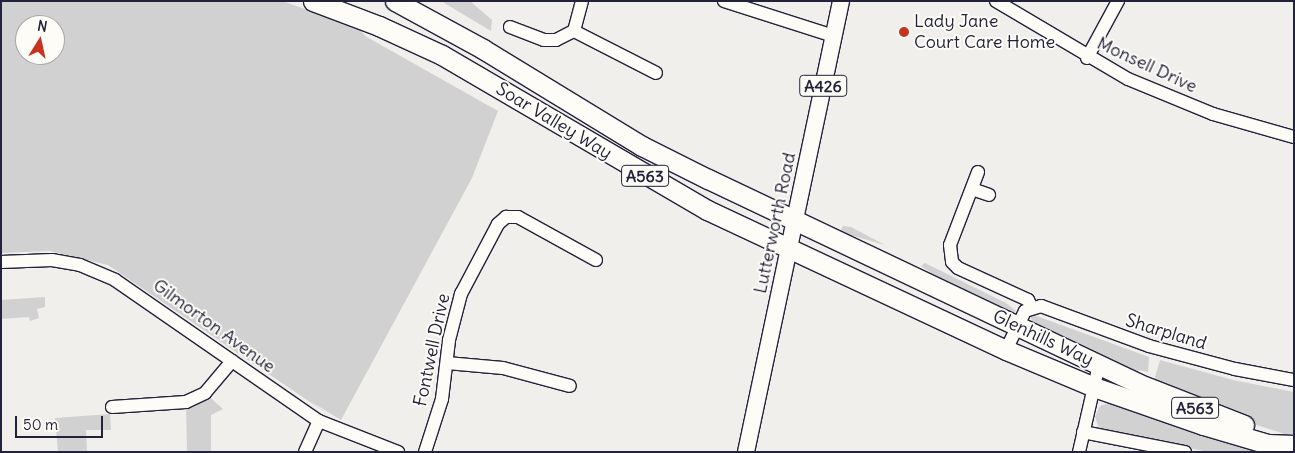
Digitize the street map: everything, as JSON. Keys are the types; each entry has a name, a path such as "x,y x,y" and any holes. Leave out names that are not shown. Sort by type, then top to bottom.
{"highway":[{"name":"Soar Valley Way","path":"314,1 379,26 442,55 674,192 790,250"},
{"name":"Soar Valley Way","path":"394,1 484,49 642,146 796,221"},
{"name":"Glenhills Way","path":"796,221 1099,365 1188,405 1294,445"},
{"name":"Glenhills Way","path":"790,250 1006,350 1094,387 1235,435 1268,444 1294,445"}],"main road":[{"name":"Lutterworth Road","path":"746,452 841,1"}],"street":[{"path":"510,27 544,40 556,40 574,31 582,1"},
{"path":"724,1 834,36"},
{"name":"Monsell Drive","path":"996,1 1087,58 1128,79 1213,114 1294,137"},
{"path":"1087,58 1118,1"},
{"path":"574,31 656,73"},
{"name":"Sharpland","path":"978,172 950,245 952,262 958,268 1028,300 1032,306 1041,306 1112,334 1197,360 1294,380"},
{"path":"972,189 989,195"},
{"name":"Fontwell Drive","path":"424,452 442,399 447,362 461,294 494,230 506,217 518,217 596,260"},
{"name":"Gilmorton Avenue","path":"1,262 52,260 92,269 137,292 319,421 394,451"},
{"path":"1006,350 1025,311 1032,306"},
{"path":"112,408 186,402 205,393 232,361"},
{"path":"447,362 503,368 570,386"},
{"path":"1079,452 1099,365"},
{"path":"305,452 319,421"},
{"path":"1083,432 1185,452"}],"shaded area":[{"path":"1,1 282,1 359,28 365,36 498,111 472,178 341,420 310,401 329,415 108,265 50,251 1,253"},
{"path":"441,1 470,1 492,20 491,31"},
{"path":"843,226 851,227 885,245 840,232"},
{"path":"925,263 1006,303 1016,311 1011,314 950,286 921,266"},
{"path":"45,297 45,307 37,309 39,318 30,321 29,317 1,319 1,300"},
{"path":"1031,314 1149,357 1148,372 1139,370 1137,375 1032,324"},
{"path":"1160,360 1233,380 1294,392 1294,437 1229,416 1153,384"},
{"path":"205,393 223,409 211,415 211,452 187,452 186,402"},
{"path":"1111,402 1286,452 1208,452 1107,431 1099,428 1095,417 1100,406"},
{"path":"110,414 111,430 86,430 87,452 58,452 55,418"}],"place":[{"name":"Lady Jane Court Care Home","path":"904,32"}]}
